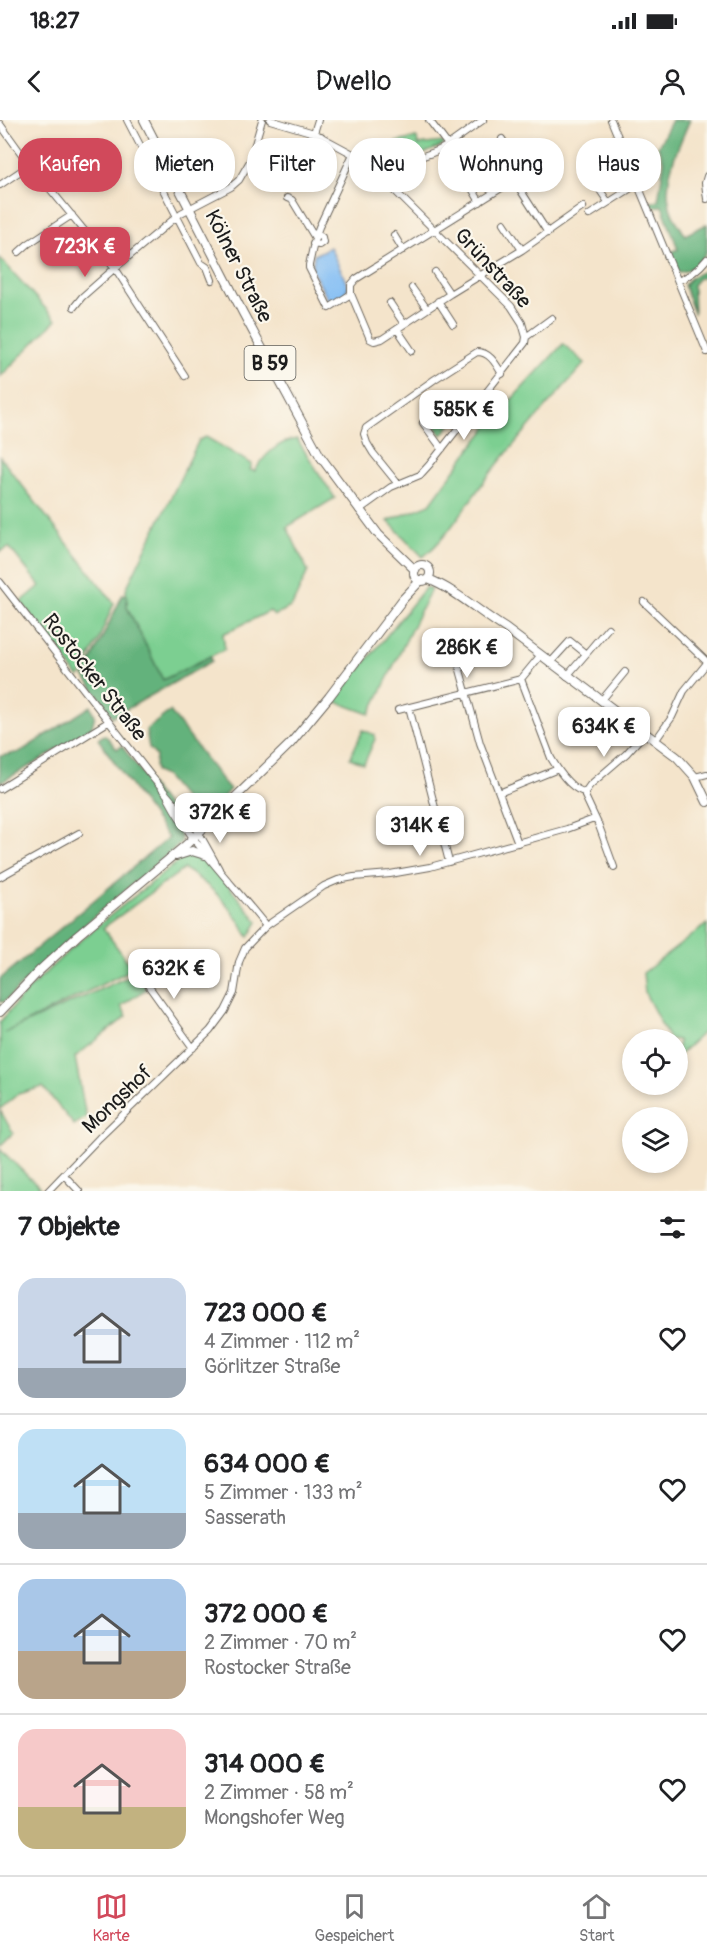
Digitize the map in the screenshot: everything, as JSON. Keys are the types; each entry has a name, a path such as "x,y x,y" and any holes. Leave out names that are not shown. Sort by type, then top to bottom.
{"main road":[{"name":"Kölner Straße","path":"144,120 320,456 387,544 417,570 417,578 426,577 450,590 505,628 684,764 695,777 707,802"},
{"name":"Kölner Straße","path":"417,570 426,566 426,577"},
{"path":"403,599 417,570"},
{"path":"0,1012 39,971 192,839 290,744 329,697 403,599 426,577"},
{"path":"187,817 205,819 243,791"},
{"path":"172,857 192,851 205,855"}],"street":[{"name":"Kölner Straße","path":"127,120 201,263 207,267 213,280"},
{"path":"74,307 82,297 177,216 231,187 239,180 250,161 262,120"},
{"name":"Grünstraße","path":"270,120 314,133 349,152"},
{"path":"314,133 318,120"},
{"path":"429,120 443,138"},
{"path":"458,138 483,120"},
{"path":"610,120 617,138"},
{"path":"0,124 18,150"},
{"path":"349,163 315,239 309,268 329,308 351,294"},
{"path":"0,185 18,173"},
{"path":"707,176 705,183 707,199"},
{"path":"54,192 115,268 185,376"},
{"name":"Grünstraße","path":"359,510 390,487 420,475 502,374 525,343 526,337 518,315 481,275 396,192"},
{"path":"474,192 480,202"},
{"path":"495,192 356,279 351,285 351,294 370,339 378,340 397,329 548,233 555,225 583,207"},
{"path":"522,192 548,233"},
{"path":"601,192 608,202"},
{"path":"589,215 624,192"},
{"path":"639,192 707,352"},
{"path":"287,198 292,200 315,239"},
{"path":"20,252 72,214"},
{"path":"504,223 522,250"},
{"path":"394,235 403,250"},
{"path":"678,281 686,278 707,259"},
{"path":"435,272 450,294"},
{"path":"412,288 427,309"},
{"path":"438,301 453,324"},
{"path":"390,303 404,324"},
{"path":"526,337 552,318"},
{"path":"397,329 412,351"},
{"path":"398,484 367,443 364,434 366,428 477,352 484,352 489,356 502,374"},
{"path":"427,420 423,423 442,449"},
{"name":"Rostocker Straße","path":"0,582 108,722 199,832 219,868"},
{"path":"644,602 707,663 684,691 672,717 655,741"},
{"path":"567,676 608,628"},
{"path":"444,639 451,637 480,743 518,843"},
{"path":"550,663 570,641 586,654"},
{"path":"398,710 521,679 540,656"},
{"path":"601,701 625,672"},
{"path":"521,679 551,758 579,791 585,792"},
{"path":"409,706 449,862"},
{"path":"0,789 108,722"},
{"path":"585,792 644,734"},
{"path":"499,793 558,769"},
{"path":"695,777 707,774"},
{"name":"Rostocker Straße","path":"164,792 192,839 219,868"},
{"path":"585,792 614,867"},
{"name":"Mongshof","path":"48,1191 99,1138 210,1031 225,1011 234,993 239,962 245,948 266,926 324,886 338,880 414,871 567,829 594,819"},
{"path":"0,876 79,833"},
{"path":"219,868 266,926"},
{"path":"135,967 193,1048"},
{"path":"64,1175 79,1191"}],"green space":[{"path":"672,120 690,120 672,166 668,191 669,203 685,235 707,224 707,249 699,262 681,272 677,272 669,253 678,249 662,206 651,207 648,203 658,200 661,192 664,162 661,154 661,141"},
{"path":"438,143 438,148 426,153 426,144"},
{"path":"0,258 56,320 0,377"},
{"path":"706,271 705,276 693,285 694,314 684,285 694,276"},
{"path":"563,344 585,363 498,464 449,530 423,557 388,521 430,504 498,414"},
{"path":"461,394 467,404 442,435 428,416"},
{"path":"206,437 252,464 250,470 255,471 273,450 290,440 297,439 335,498 287,527 308,571 292,606 274,616 270,611 223,634 225,649 163,680 127,607 126,589 199,440"},
{"path":"0,457 114,603 79,678 21,602 40,586 9,547 0,552"},
{"path":"426,587 431,589 370,714 334,701"},
{"path":"123,594 127,595 127,607 163,680 211,656 212,661 113,717 84,676"},
{"path":"91,706 95,715 92,727 0,783 0,756 20,752"},
{"path":"170,711 230,789 212,810 205,812 192,808 165,776 156,772 156,756 149,748 146,730"},
{"path":"363,730 375,735 364,764 350,758"},
{"path":"104,735 117,749 122,746 176,819 174,821 180,831 181,843 90,920 4,1002 0,1002 0,979 168,838 98,739"},
{"path":"195,854 205,857 258,922 249,937 221,898 184,869 103,928 133,969 4,1033 136,973 146,989 121,1006 127,1016 75,1057 86,1117 74,1125 43,1087 18,1094 0,1109 0,1022 42,976 88,934 186,855"},
{"path":"707,924 707,1029 688,1047 688,1029 664,1029 645,993 643,973"},
{"path":"0,1110 13,1133 0,1146"},
{"path":"0,1149 43,1191 0,1191"}],"water":[{"path":"330,247 348,286 345,295 333,303 327,298 312,270 314,255"}]}
